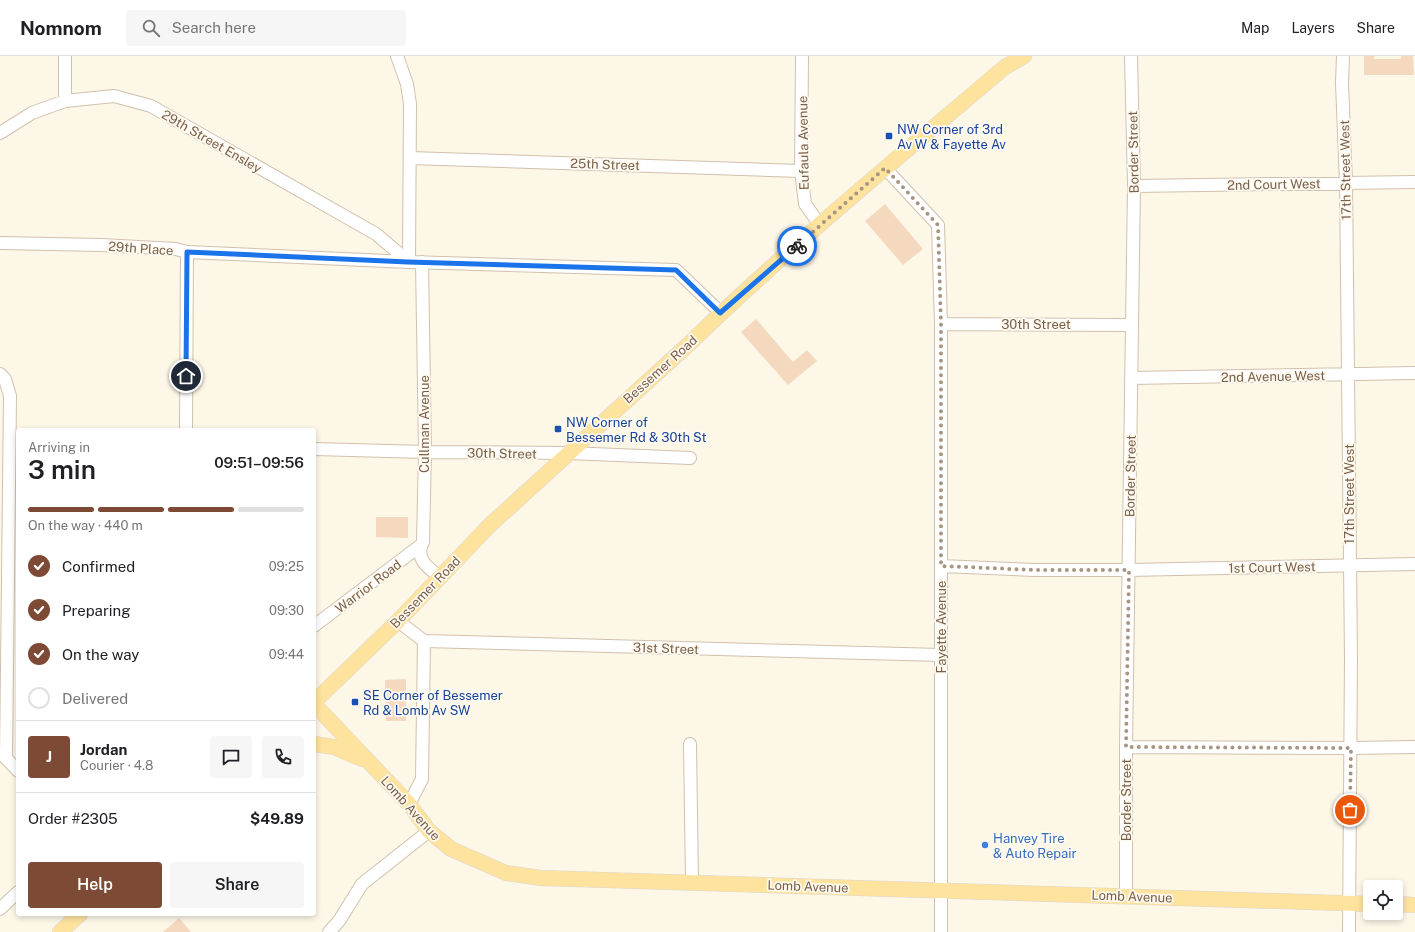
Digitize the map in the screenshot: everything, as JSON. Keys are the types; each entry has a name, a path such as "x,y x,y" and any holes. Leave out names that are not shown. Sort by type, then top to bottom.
{"main road":[{"name":"Bessemer Road","path":"316,701 398,621 490,525 685,347 720,313 885,168 1005,67 1024,56"},
{"name":"Lomb Avenue","path":"316,705 409,804 429,831 451,848 506,873 541,878 1126,895 1363,904"},
{"path":"316,744 334,746 372,765"},
{"path":"1403,904 1415,905"},
{"path":"60,932 78,916"}],"street":[{"path":"65,56 65,101"},
{"path":"397,56 407,84 410,104 408,262"},
{"name":"Eufaula Avenue","path":"802,56 801,171 805,204 820,225"},
{"name":"Border Street","path":"1126,895 1126,747 1134,186 1131,56"},
{"name":"17th Street West","path":"1343,56 1342,83 1346,183 1351,748 1349,932"},
{"name":"29th Street Ensley","path":"0,133 32,113 65,101 114,96 151,106 376,234 408,262"},
{"name":"25th Street","path":"410,158 801,171"},
{"name":"Fayette Avenue","path":"885,168 938,225 941,324 941,932"},
{"name":"2nd Court West","path":"1134,186 1415,182"},
{"name":"29th Place","path":"0,243 101,245 176,249 187,252 408,262 676,270 720,313"},
{"path":"186,428 187,252"},
{"name":"Cullman Avenue","path":"422,262 425,452 423,542 421,545 422,560 427,567 440,577"},
{"name":"30th Street","path":"941,324 1132,325"},
{"name":"2nd Avenue West","path":"1131,378 1415,373"},
{"path":"0,374 5,379 10,396 3,755 16,769"},
{"path":"0,406 10,396"},
{"name":"30th Street","path":"316,449 425,452 568,453 690,458"},
{"name":"Warrior Road","path":"316,624 421,545"},
{"name":"1st Court West","path":"1129,570 1415,564"},
{"path":"941,566 1035,570 1129,570"},
{"path":"398,621 424,641 422,779 409,804"},
{"name":"31st Street","path":"424,641 941,656"},
{"path":"690,744 692,883"},
{"path":"1126,747 1415,747"},
{"path":"329,932 341,926 362,884 429,831"},
{"path":"0,909 16,894"}],"building":[{"path":"1364,56 1374,56 1374,59 1401,59 1401,56 1413,56 1414,75 1364,75"},
{"path":"885,204 923,249 903,265 865,221"},
{"path":"756,319 793,362 807,350 817,361 788,385 741,332"},
{"path":"376,517 408,517 408,538 376,537"},
{"path":"406,679 406,721 386,721 385,680"},
{"path":"179,918 191,932 163,932"}],"way so far":[{"path":"797,246 885,168 938,225 940,251 941,324 941,566 1035,570 1129,570 1126,747 1351,748 1350,810"}],"place":[{"name":"NW Corner of 3rd Av W & Fayette Av","path":"889,136"},
{"name":"NW Corner of Bessemer Rd & 30th St","path":"558,429"},
{"name":"SE Corner of Bessemer Rd & Lomb Av SW","path":"355,702"},
{"name":"Hanvey Tire & Auto Repair","path":"985,845"}],"route":[{"path":"186,376 187,252 408,262 676,270 720,313 797,246"}]}
